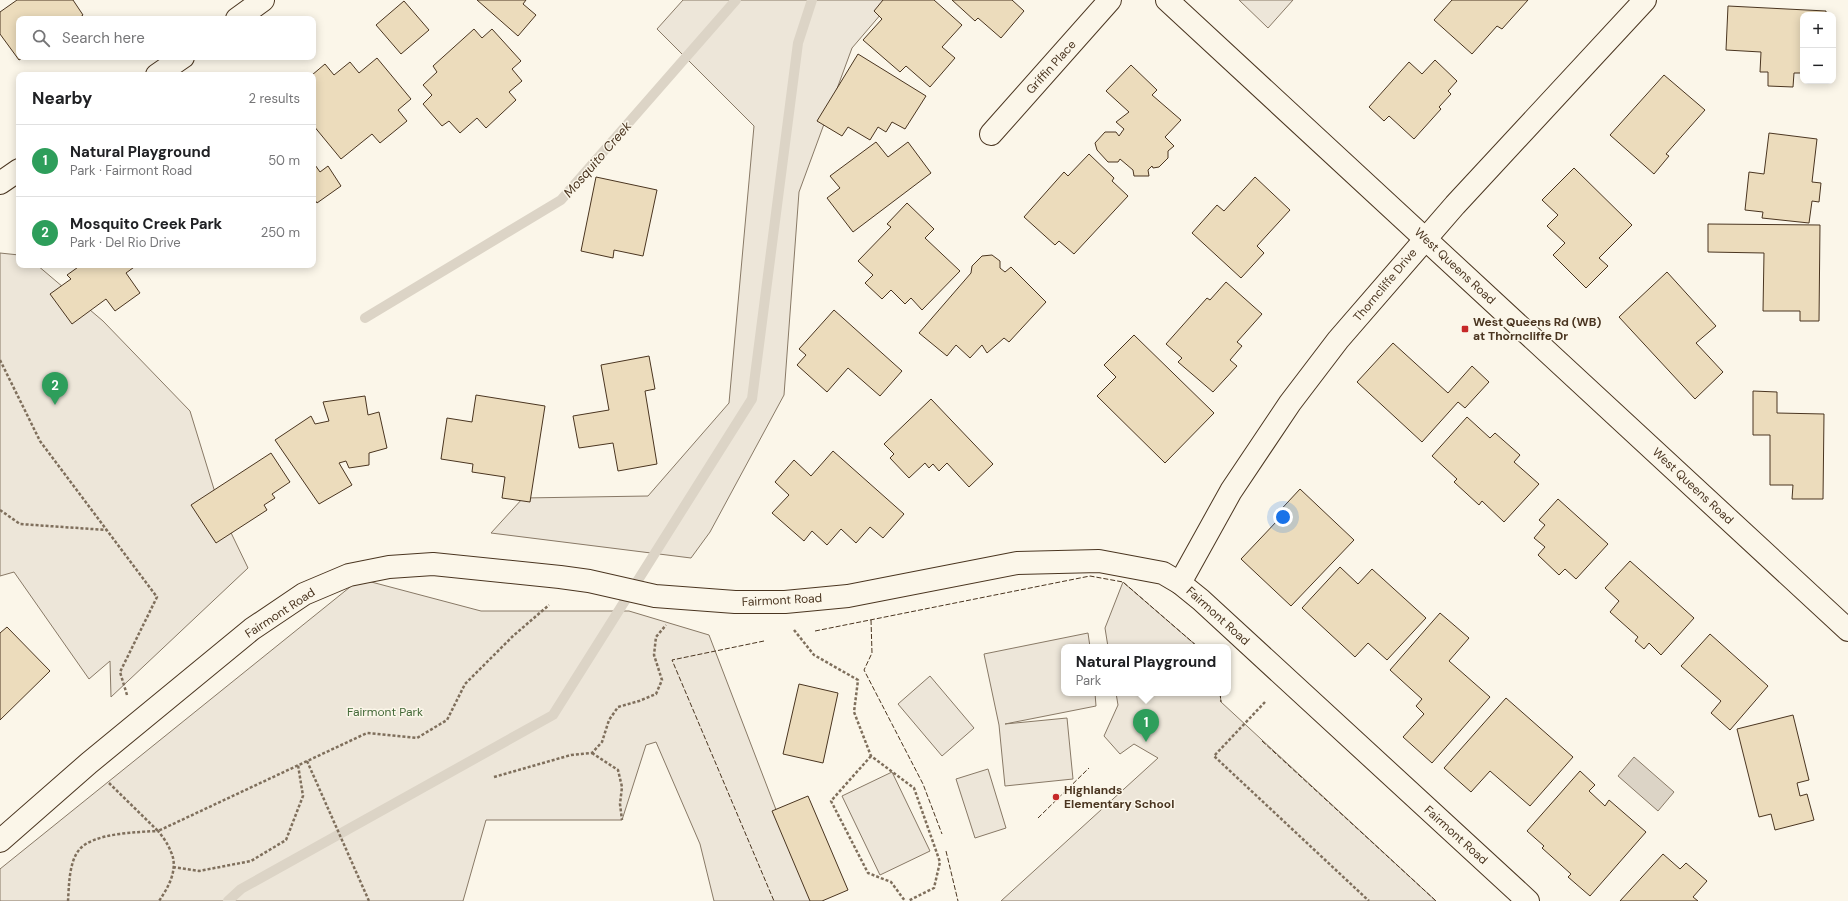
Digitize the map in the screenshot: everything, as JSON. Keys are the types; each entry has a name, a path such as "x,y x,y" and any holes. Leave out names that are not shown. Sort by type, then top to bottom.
{"street":[{"path":"241,16 263,0"},
{"name":"Griffin Place","path":"991,134 1110,0"},
{"name":"West Queens Road","path":"1167,0 1848,630"},
{"name":"Thorncliffe Drive","path":"1180,583 1231,491 1290,403 1338,340 1425,238 1646,0"},
{"path":"161,72 179,60"},
{"path":"0,182 16,172"},
{"name":"Fairmont Road","path":"0,841 89,763 252,629 304,594 349,575 389,567 433,564 589,581 655,596 735,602 801,600 848,596 1016,563 1099,561 1163,573 1180,583 1201,600 1528,901"}],"path":[{"path":"0,360 40,441 157,596 120,672 136,725"},
{"path":"0,510 20,524 107,530"},
{"path":"68,901 71,870 79,850 96,839 121,833 158,830 367,733 417,738 447,720 464,684 513,636 553,601 560,577"},
{"path":"592,753 602,742 609,720 618,707 638,702 656,694 662,680 654,655 656,637 671,620"},
{"path":"790,626 814,655 858,680 854,712 871,756 914,788 940,862 934,888 908,901"},
{"path":"1265,702 1214,756 1369,901"},
{"path":"494,777 571,755 592,753 618,770 622,787 620,804 622,820"},
{"path":"871,756 831,801 868,873 892,882 905,901"},
{"path":"307,761 369,901"},
{"path":"89,763 158,830 172,853 173,867 170,885 159,901"},
{"path":"173,867 199,871 251,861 286,840 303,796 298,765"}],"green space":[{"path":"683,0 893,0 852,48 799,192 784,395 710,532 691,558 491,533 523,498 648,496 729,403 754,126 657,29"},
{"path":"1239,0 1293,0 1268,28"},
{"path":"0,253 16,255 16,268 41,268 103,321 190,411 221,512 248,568 111,697 110,661 89,679 14,572 0,576"},
{"name":"Fairmont Park","path":"360,579 481,611 629,611 709,635 811,901 714,901 700,844 656,742 646,745 622,820 486,820 463,901 0,901 0,869"},
{"path":"1123,582 1195,644 1108,644 1105,628"},
{"path":"1088,633 1090,644 1061,644 1061,696 1095,696 1096,706 1005,724 1067,718 1073,779 1005,786 999,725 984,654"},
{"path":"930,676 974,728 942,756 898,704"},
{"path":"1116,696 1220,696 1221,702 1436,901 1001,901 1158,758 1134,744 1120,754 1104,736 1118,705"},
{"path":"988,769 1006,828 975,838 956,779"},
{"path":"892,772 930,851 880,875 842,796"}],"shaded area":[{"path":"1634,757 1674,792 1658,811 1618,776"}],"building":[{"path":"17,0 73,0 83,15 16,16 16,56 0,34 0,12"},
{"path":"477,0 526,0 523,4 536,15 518,36"},
{"path":"883,0 934,0 962,25 942,47 955,58 930,87 906,66 900,72 863,40 882,19 874,11"},
{"path":"952,0 1012,0 1024,11 1001,38 978,18 975,21"},
{"path":"1452,0 1528,0 1502,29 1497,26 1472,54 1434,20"},
{"path":"404,1 429,30 401,54 376,25"},
{"path":"1728,6 1826,11 1800,12 1800,73 1794,73 1793,87 1768,86 1768,72 1760,72 1761,52 1726,50"},
{"path":"474,29 482,38 492,29 521,61 512,69 522,81 509,92 516,100 486,128 477,118 460,133 449,121 442,126 423,104 432,95 423,85 437,72 433,66"},
{"path":"858,54 926,96 905,129 892,122 886,132 878,127 870,140 848,127 842,136 817,121"},
{"path":"377,58 411,99 398,110 407,121 380,143 372,134 341,159 316,129 316,72 325,64 334,75 350,62 359,73"},
{"path":"1435,60 1457,81 1448,91 1451,94 1439,107 1441,109 1414,139 1389,116 1384,121 1369,107 1409,62 1422,74"},
{"path":"1131,65 1157,90 1152,95 1181,120 1165,137 1174,146 1168,151 1168,158 1159,167 1153,168 1152,166 1148,170 1149,176 1134,176 1133,170 1120,159 1118,162 1108,162 1097,150 1095,143 1105,132 1116,132 1119,136 1124,129 1116,122 1129,112 1106,91"},
{"path":"1664,75 1705,110 1666,154 1669,156 1654,174 1610,135"},
{"path":"1769,133 1817,139 1812,182 1821,183 1819,202 1812,201 1809,223 1762,218 1763,212 1745,210 1749,172 1764,174"},
{"path":"876,142 888,157 908,142 931,173 853,232 827,198 840,188 830,176"},
{"path":"1089,154 1114,178 1112,181 1128,196 1074,254 1059,241 1055,245 1024,217 1064,172 1068,176"},
{"path":"316,166 320,172 328,166 341,186 317,203"},
{"path":"1574,168 1632,225 1599,258 1608,266 1586,288 1553,255 1565,243 1547,226 1558,215 1542,200"},
{"path":"596,177 657,190 643,256 614,250 613,258 581,251"},
{"path":"1255,177 1290,210 1257,246 1264,253 1241,278 1192,233 1217,205 1224,211"},
{"path":"907,203 934,229 925,238 960,271 922,310 911,298 905,304 891,290 882,299 865,283 873,275 858,261 891,227 887,224"},
{"path":"1708,224 1820,225 1819,321 1800,321 1800,311 1763,311 1764,253 1708,252"},
{"path":"992,255 1000,261 1000,268 1005,272 1011,267 1046,302 1009,342 1004,338 987,353 982,345 970,358 956,345 947,356 919,333 971,273 972,266 982,256"},
{"path":"77,268 133,268 126,273 140,293 115,311 106,299 72,324 50,294 71,279 67,275"},
{"path":"1667,272 1716,326 1696,343 1723,372 1695,399 1619,317"},
{"path":"1226,282 1262,314 1237,342 1242,346 1230,360 1237,366 1213,392 1178,362 1182,358 1166,344 1207,298 1210,300"},
{"path":"834,310 902,371 880,396 848,368 827,392 797,365 806,355 799,349"},
{"path":"1134,335 1214,413 1165,463 1097,396 1116,377 1104,365"},
{"path":"1393,343 1448,393 1472,366 1489,382 1465,408 1458,402 1422,442 1357,382"},
{"path":"649,356 655,389 645,391 657,464 618,471 613,443 579,448 573,416 609,410 601,365"},
{"path":"1753,391 1777,392 1777,413 1824,414 1823,499 1792,499 1793,485 1770,485 1770,435 1753,435"},
{"path":"476,395 545,406 530,502 502,498 505,477 472,472 473,464 441,459 447,418 472,422"},
{"path":"365,396 368,415 379,412 387,448 369,453 369,465 349,468 346,461 339,463 352,485 319,504 275,440 311,416 315,424 329,421 323,402"},
{"path":"931,399 993,464 969,487 947,463 939,471 933,464 929,468 925,463 909,478 890,458 894,454 884,444"},
{"path":"1467,417 1490,438 1495,433 1520,455 1514,462 1539,484 1504,522 1482,501 1479,505 1454,482 1457,479 1432,456"},
{"path":"833,451 904,514 883,538 870,527 856,543 841,529 827,545 812,531 804,541 772,513 789,495 775,482 794,460 811,476"},
{"path":"271,453 290,482 272,494 275,498 264,505 267,510 216,543 191,505"},
{"path":"1300,489 1354,540 1291,606 1241,559 1277,521 1274,517"},
{"path":"1558,499 1608,544 1576,579 1565,569 1559,575 1538,555 1545,547 1534,538 1545,525 1539,520"},
{"path":"1630,561 1694,618 1661,655 1649,643 1644,649 1635,641 1638,637 1610,612 1619,601 1605,588"},
{"path":"1340,567 1358,584 1372,569 1426,618 1387,660 1368,643 1355,657 1302,608"},
{"path":"1440,613 1469,638 1449,661 1490,697 1432,763 1403,737 1424,714 1416,706 1422,699 1390,670"},
{"path":"7,627 50,671 0,720 0,633"},
{"path":"1710,634 1768,686 1730,730 1711,713 1721,701 1681,666"},
{"path":"799,684 838,693 823,763 783,754"},
{"path":"1506,698 1573,757 1530,806 1490,771 1471,792 1444,768"},
{"path":"1793,715 1809,780 1797,783 1800,796 1807,794 1814,820 1775,830 1771,814 1759,817 1737,729"},
{"path":"1580,771 1595,785 1589,791 1605,806 1609,800 1646,832 1590,896 1568,877 1571,874 1542,848 1544,846 1527,831"},
{"path":"808,796 848,890 822,901 810,901 772,811"},
{"path":"1663,854 1680,869 1686,863 1707,881 1693,897 1698,901 1620,901"}],"waterway":[{"name":"Mosquito Creek","path":"365,318 561,200 736,0"},
{"path":"228,901 241,889 553,715 752,399 798,43 812,0"}],"fence":[{"path":"815,631 1090,576 1123,582 1195,644"},
{"path":"871,620 872,653 864,670 923,784 942,834"},
{"path":"764,641 672,660 774,901"},
{"path":"1220,696 1221,702"},
{"path":"1262,741 1436,901"},
{"path":"1038,818 1089,768"},
{"path":"946,851 958,901"}],"place":[{"name":"West Queens Rd (WB) at Thorncliffe Dr","path":"1465,329"},
{"name":"Mosquito Creek Park","path":"55,405"},
{"name":"Natural Playground","path":"1146,742"},
{"name":"Highlands Elementary School","path":"1056,797"}]}
